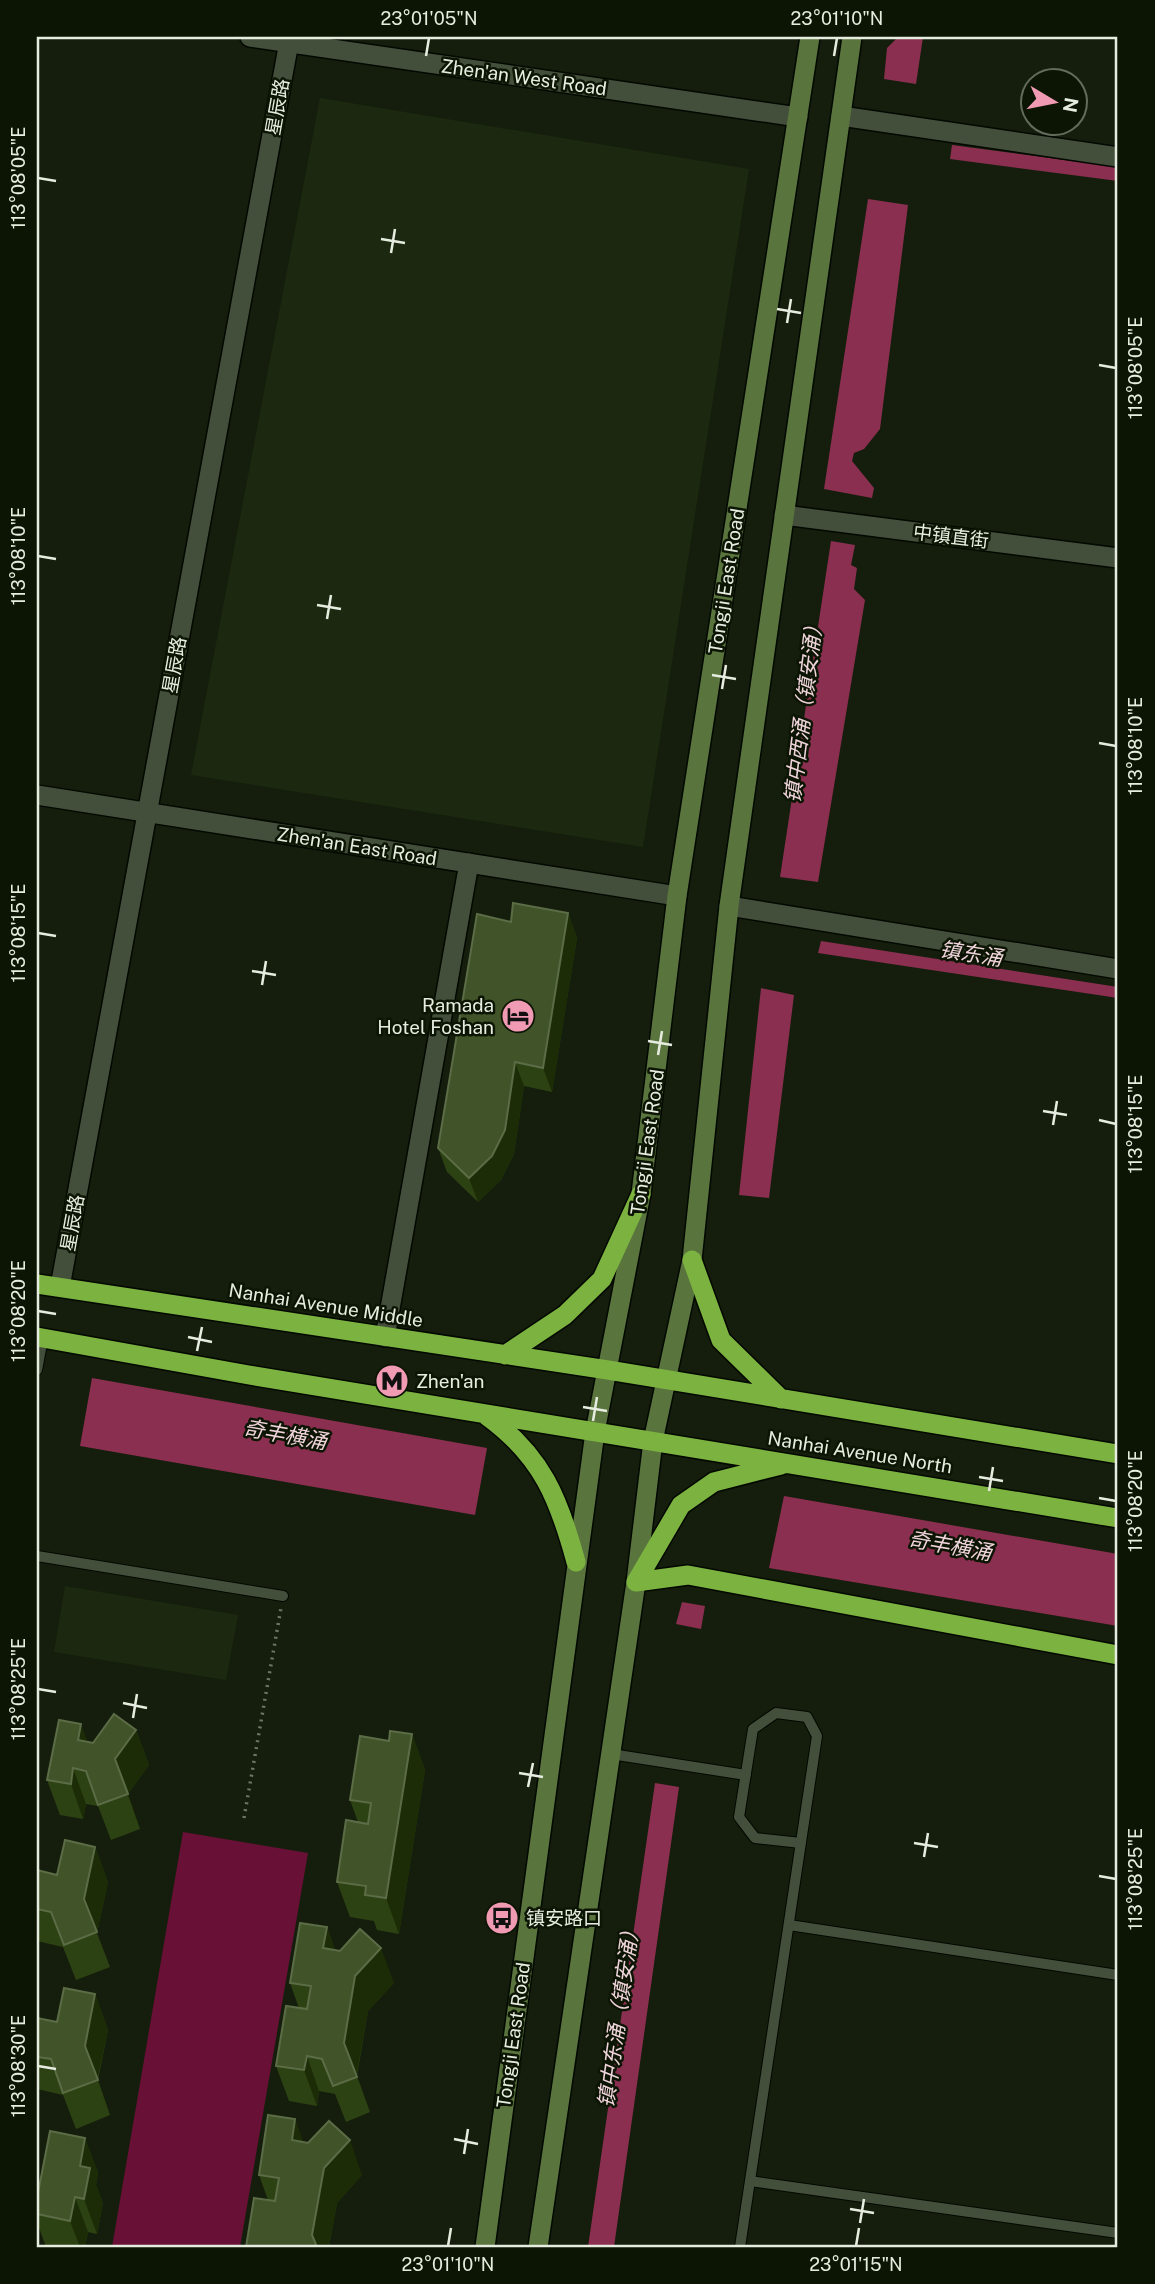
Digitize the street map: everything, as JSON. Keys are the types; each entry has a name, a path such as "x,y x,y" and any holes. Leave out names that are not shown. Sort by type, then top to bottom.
{"highway":[{"path":"505,1355 565,1315 602,1279 641,1194"},
{"path":"692,1260 721,1340 782,1400"},
{"name":"Nanhai Avenue Middle","path":"37,1284 608,1370"},
{"path":"40,1338 595,1432"},
{"name":"Nanhai Avenue North","path":"608,1370 1118,1454"},
{"path":"484,1413 515,1436 549,1482 563,1513 576,1562"},
{"name":"Nanhai Avenue North","path":"595,1432 1118,1517"},
{"path":"636,1582 681,1505 714,1482 787,1463"},
{"path":"636,1582 688,1575 1118,1655"}],"main road":[{"name":"Tongji East Road","path":"485,2247 595,1432 641,1194 677,896 810,37"},
{"path":"538,2247 636,1582 653,1441 692,1260 729,906 852,37"}],"street":[{"name":"Zhen'an West Road","path":"250,37 798,117"},
{"name":"星辰路","path":"60,1287 289,43"},
{"path":"841,116 1118,157"},
{"name":"中镇直街","path":"785,515 1118,558"},
{"name":"Zhen'an East Road","path":"37,795 677,896"},
{"path":"385,1337 469,863"},
{"path":"729,906 1118,969"}],"lane":[{"path":"37,1370 40,1338"},
{"path":"37,1556 283,1596"},
{"path":"740,2247 802,1843 817,1736 807,1717 776,1713 752,1729 739,1817 755,1838 802,1843"},
{"path":"611,1754 746,1775"},
{"path":"789,1924 1118,1975"},
{"path":"750,2181 1118,2233"}],"path":[{"path":"244,1818 283,1596"}],"shaded area":[{"path":"320,98 749,169 643,847 191,775"},
{"path":"65,1586 238,1615 226,1680 54,1652"},
{"path":"183,1832 308,1853 240,2247 112,2247"}],"water":[{"path":"898,37 923,37 916,84 884,79 887,48"},
{"path":"952,145 1118,167 1118,181 950,159"},
{"path":"868,199 908,205 880,429 864,449 854,453 852,461 874,488 872,498 824,489"},
{"path":"831,541 855,545 851,565 857,568 854,589 865,600 818,882 780,877"},
{"path":"821,941 1118,987 1118,998 818,953"},
{"path":"761,988 794,995 769,1198 739,1195"},
{"name":"奇丰横涌","path":"92,1378 487,1448 475,1515 80,1446"},
{"name":"奇丰横涌","path":"784,1496 1118,1554 1118,1626 769,1568"},
{"path":"682,1602 705,1606 701,1629 676,1624"},
{"path":"655,1783 679,1787 614,2247 588,2247"}],"building":[{"name":"Ramada Hotel Foshan","path":"513,903 568,913 543,1068 515,1062 505,1130 492,1156 469,1178 438,1148 477,914 511,922"},
{"path":"114,1714 136,1730 115,1759 128,1794 98,1805 86,1771 73,1768 71,1784 47,1780 59,1720 81,1724 78,1740 93,1743"},
{"path":"390,1731 412,1734 386,1898 365,1895 366,1886 337,1882 346,1820 368,1824 371,1803 350,1800 360,1736 389,1741"},
{"path":"65,1840 95,1847 84,1899 97,1932 64,1945 51,1912 37,1909 37,1870 57,1875"},
{"path":"300,1923 327,1927 323,1948 340,1951 360,1929 381,1948 355,1976 344,2043 357,2077 333,2086 322,2059 307,2056 304,2070 276,2066 286,2006 307,2009 311,1986 290,1983"},
{"path":"64,1988 95,1994 85,2046 98,2080 63,2093 51,2059 37,2057 37,2018 57,2022"},
{"path":"268,2115 295,2119 292,2140 308,2143 329,2121 350,2140 324,2168 312,2235 317,2247 246,2247 254,2198 275,2201 279,2178 259,2175"},
{"path":"50,2131 85,2138 80,2166 90,2168 84,2199 75,2197 70,2221 37,2214 37,2198"}],"place":[{"name":"Ramada Hotel Foshan","path":"518,1016"},
{"name":"Zhen'an","path":"392,1381"},
{"name":"镇安路口","path":"502,1918"}],"water label":[{"name":"镇中西涌（镇安涌）","path":"804,709"},
{"name":"镇东涌","path":"971,954"},
{"name":"镇中东涌（镇安涌）","path":"619,2014"}]}
